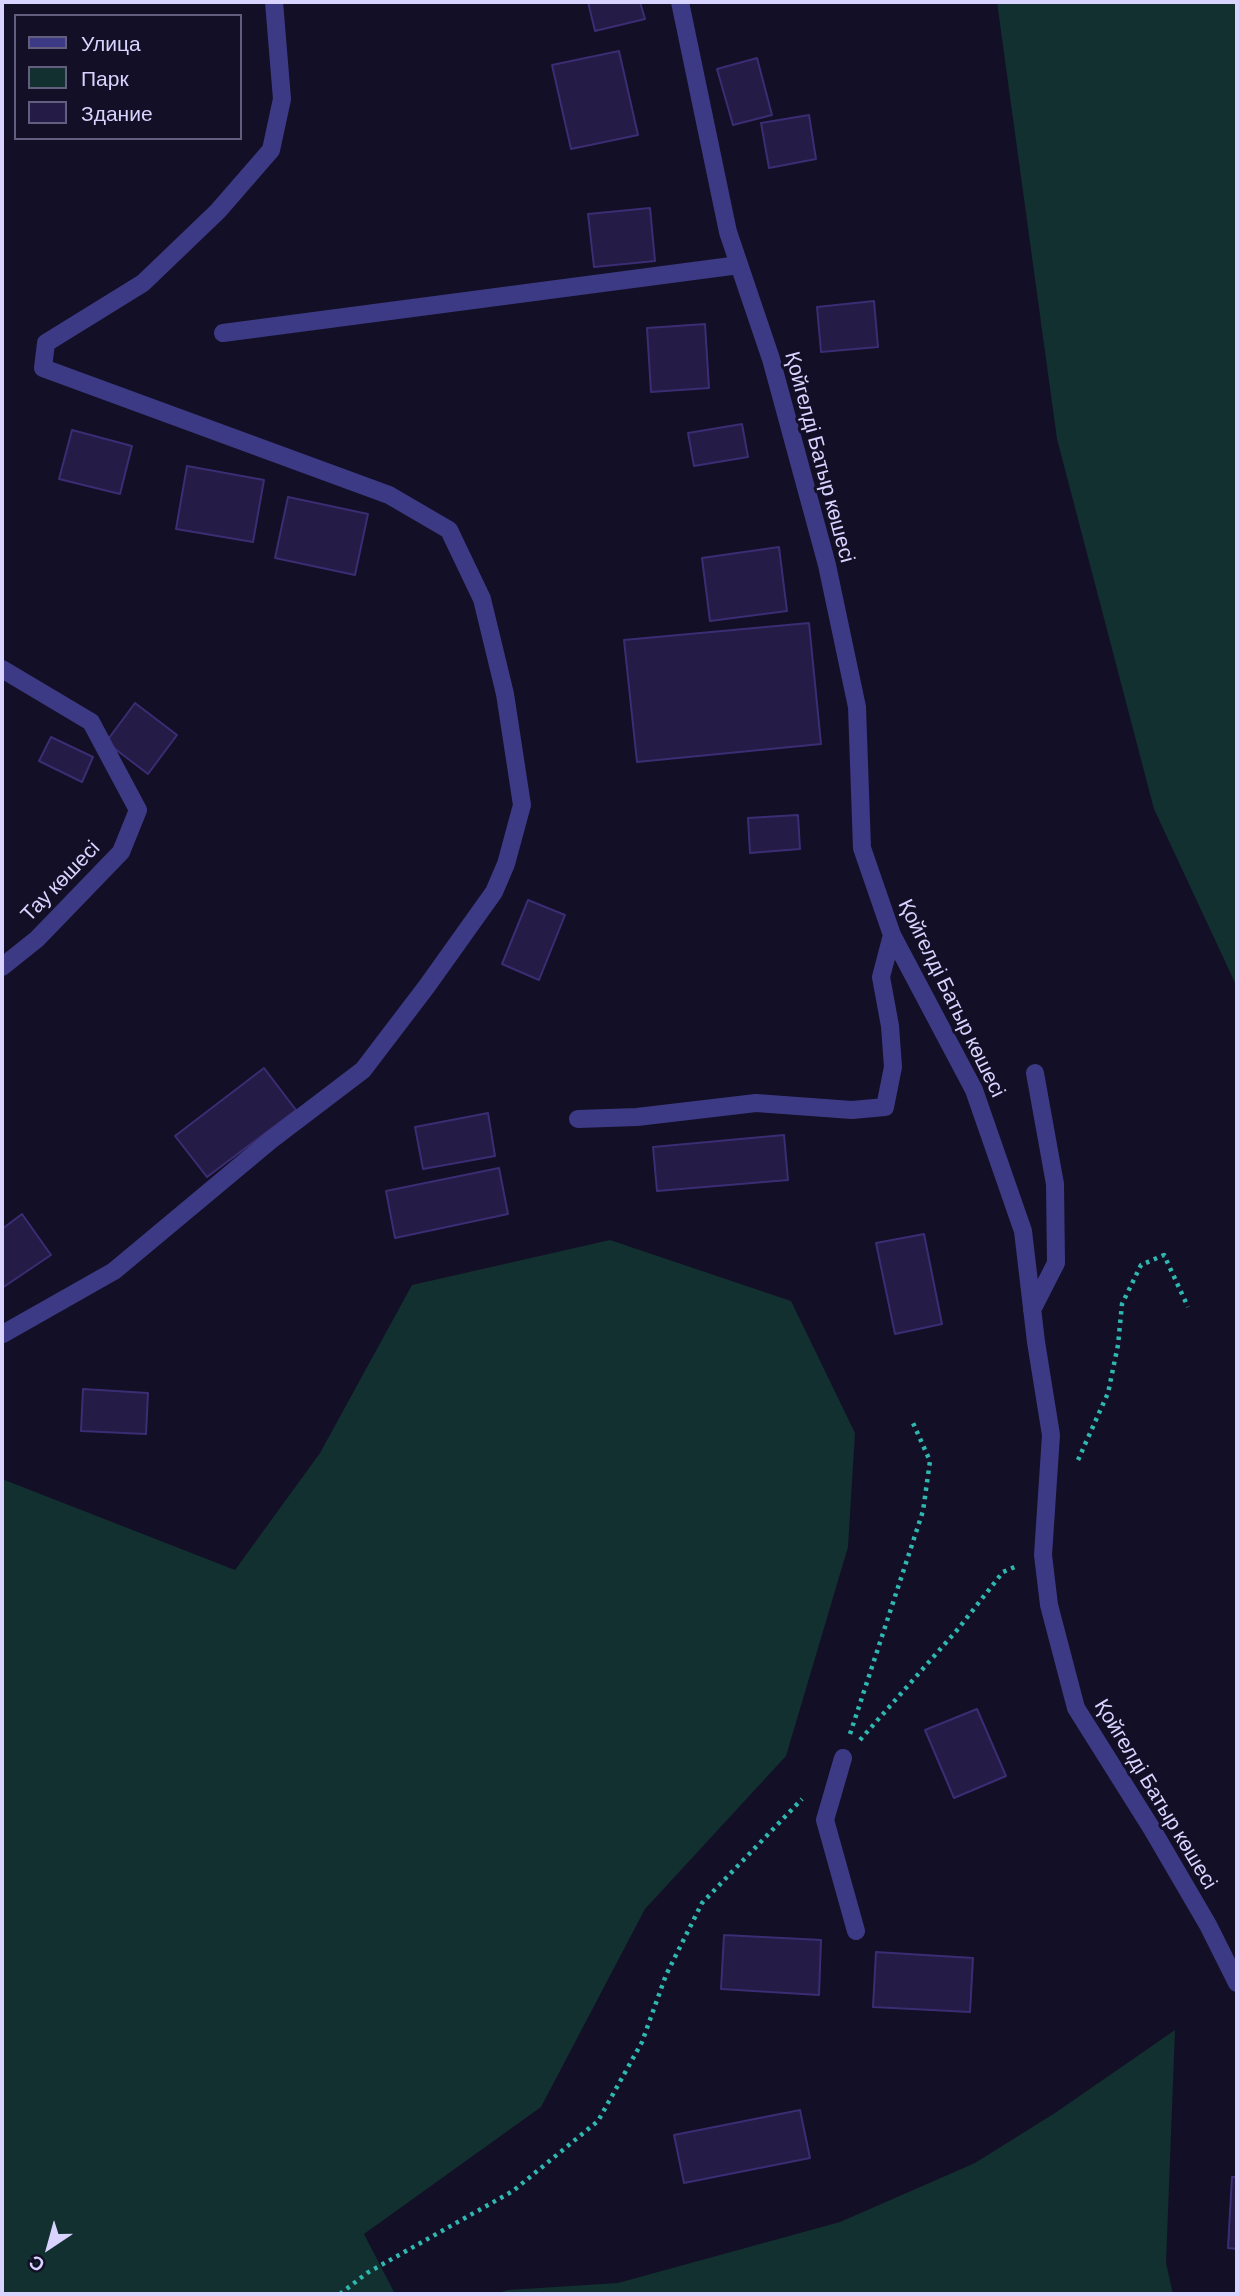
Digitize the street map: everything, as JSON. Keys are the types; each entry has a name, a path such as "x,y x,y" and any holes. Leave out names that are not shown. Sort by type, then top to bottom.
{"street":[{"path":"3,1334 114,1271 271,1140 363,1070 494,892 506,864 522,805 505,695 482,599 449,530 389,495 43,368 46,343 144,283 218,211 271,150 282,99 274,2"},
{"name":"Қойгелді Батыр көшесі","path":"680,2 728,233 771,359 827,565 857,707 862,848 892,936 974,1090 1023,1231 1051,1435 1043,1555 1049,1605 1076,1708 1153,1829 1208,1925 1237,1983"},
{"path":"223,333 739,265"},
{"name":"Тау көшесі","path":"2,669 91,722 138,810 121,852 37,939 2,967"},
{"path":"578,1119 637,1117 757,1103 852,1110 885,1107 893,1067 890,1026 881,977 892,936"},
{"path":"1032,1310 1056,1263 1055,1184 1035,1073"},
{"path":"842,1758 825,1820 856,1931"}],"path":[{"path":"1046,1502 1073,1470 1108,1393 1118,1345 1122,1304 1141,1265 1164,1255 1188,1307"},
{"path":"842,1758 923,1511 930,1461 913,1423"},
{"path":"842,1758 898,1698 1003,1572 1043,1555"},
{"path":"340,2294 367,2273 513,2191 598,2121 642,2042 666,1975 702,1903 806,1795"}],"green space":[{"path":"997,2 1237,2 1237,987 1154,809 1057,439"},
{"path":"610,1240 791,1301 855,1433 848,1547 786,1756 645,1909 541,2107 364,2234 395,2294 2,2294 2,1479 235,1570 320,1453 412,1285"},
{"path":"1175,2030 1166,2263 1173,2294 494,2294 508,2290 618,2283 840,2222 975,2163 1055,2113"}],"building":[{"path":"588,2 640,2 645,19 595,31"},
{"path":"619,51 638,135 571,149 552,65"},
{"path":"757,58 772,115 733,125 717,69"},
{"path":"809,115 816,159 769,168 761,123"},
{"path":"650,208 655,261 594,267 588,214"},
{"path":"874,301 878,347 821,352 817,307"},
{"path":"705,324 709,388 651,392 647,328"},
{"path":"742,424 748,457 694,466 688,433"},
{"path":"72,430 132,446 120,494 59,479"},
{"path":"187,466 264,480 253,542 176,529"},
{"path":"288,497 368,514 355,575 275,558"},
{"path":"779,547 787,611 710,621 702,558"},
{"path":"809,623 821,744 637,762 624,640"},
{"path":"135,703 177,735 148,774 106,742"},
{"path":"51,737 93,757 82,782 39,761"},
{"path":"798,815 800,849 750,853 748,818"},
{"path":"528,900 565,915 539,980 502,964"},
{"path":"264,1068 296,1110 207,1177 175,1136"},
{"path":"488,1113 495,1156 423,1169 415,1127"},
{"path":"784,1135 788,1180 657,1191 653,1147"},
{"path":"499,1168 508,1214 395,1238 386,1191"},
{"path":"22,1214 51,1255 2,1288 2,1229"},
{"path":"924,1234 942,1324 895,1334 876,1243"},
{"path":"83,1389 148,1393 146,1434 81,1431"},
{"path":"977,1709 1006,1776 954,1798 925,1730"},
{"path":"724,1935 821,1940 819,1995 721,1989"},
{"path":"876,1952 973,1958 970,2012 873,2007"},
{"path":"800,2110 810,2158 684,2183 674,2135"},
{"path":"1232,2177 1237,2177 1237,2249 1228,2248"}]}
